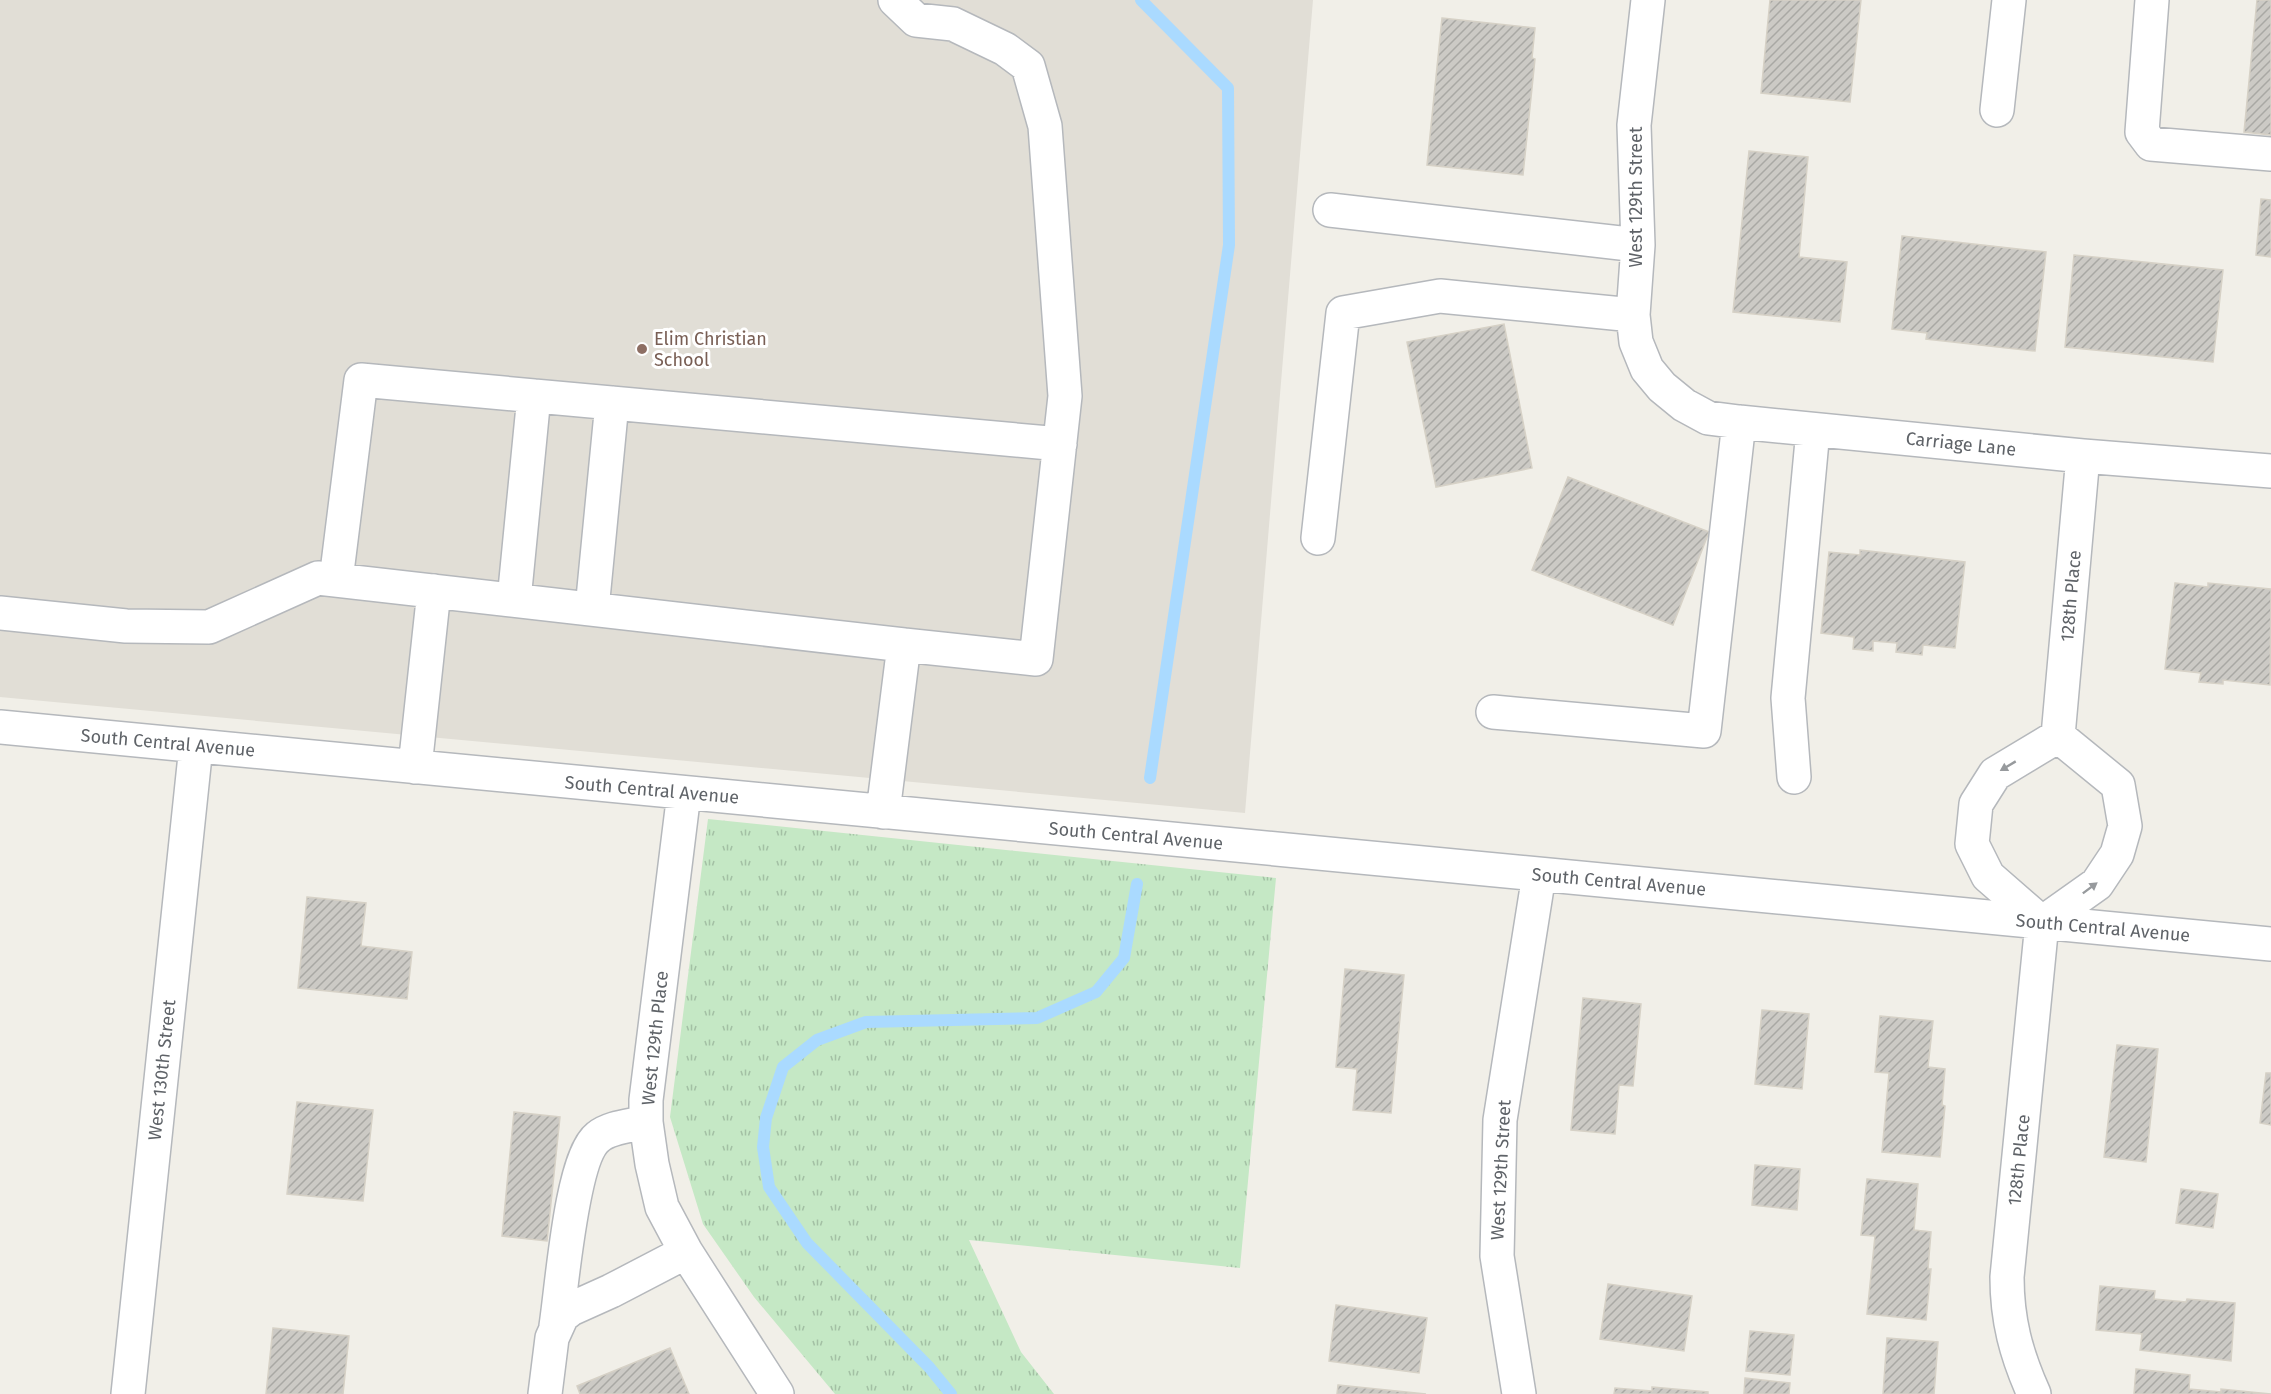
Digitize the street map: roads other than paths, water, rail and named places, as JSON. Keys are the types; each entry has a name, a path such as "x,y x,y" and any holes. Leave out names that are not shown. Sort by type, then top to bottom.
{"street":[{"path":"0,613 126,626 208,627 318,578 1036,659 1065,396 1045,126 1028,66 1005,50 953,24 916,20 895,0"},
{"name":"West 129th Street","path":"1648,0 1634,125 1638,245 1633,315 1636,342 1647,369 1662,387"},
{"path":"1997,110 2009,0"},
{"path":"2152,0 2142,132 2146,138 2151,144 2271,154"},
{"path":"1330,210 1638,245"},
{"path":"1318,538 1343,313 1440,296 1633,315"},
{"path":"336,580 361,380 1060,444"},
{"name":"Carriage Lane","path":"1662,387 1684,405 1708,418 2083,456 2271,471"},
{"path":"514,600 534,396"},
{"path":"592,609 612,403"},
{"path":"1493,712 1704,731 1739,422"},
{"path":"1794,777 1788,698 1813,430"},
{"name":"128th Place","path":"2058,736 2083,456"},
{"path":"415,767 434,591"},
{"path":"883,812 904,645"},
{"name":"South Central Avenue","path":"0,727 2271,945"},
{"path":"2058,736 2118,785 2125,826 2117,854 2097,884 2042,923 1988,876 1972,844 1976,804 1995,774 2058,736"},
{"name":"West 130th Street","path":"128,1394 196,746"},
{"name":"West 129th Place","path":"684,793 646,1100 646,1122 652,1164 662,1207 686,1252 777,1394"},
{"name":"West 129th Street","path":"1519,1394 1497,1256 1500,1120 1539,875"},
{"name":"128th Place","path":"2034,1394 2022,1367 2013,1336 2007,1304 2007,1276 2042,923"},
{"path":"545,1394 574,1195 584,1157 597,1137 608,1131 646,1122"},
{"path":"556,1326 561,1316 571,1309 686,1252"}],"waterway":[{"path":"1141,0 1228,88 1229,245 1150,778"},
{"path":"951,1394 929,1367 807,1243 769,1187 763,1147 766,1118 783,1067 817,1040 866,1022 1037,1018 1096,992 1124,958 1137,884"}],"place":[{"name":"Elim Christian School","path":"642,349"}]}
